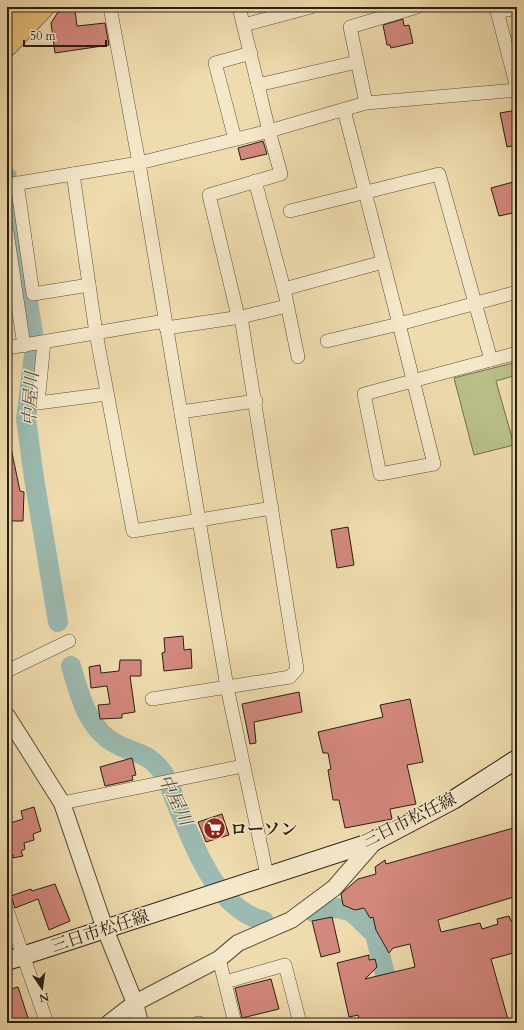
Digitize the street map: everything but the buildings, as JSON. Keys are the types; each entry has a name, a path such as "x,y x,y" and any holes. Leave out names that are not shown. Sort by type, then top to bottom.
{"highway":[{"path":"7,17 17,7"},
{"path":"7,46 44,7"}],"main road":[{"name":"三日市松任線","path":"7,961 375,841 453,800 517,759"}],"street":[{"path":"110,7 139,163 200,519 227,688 267,875"},
{"path":"152,699 290,677 297,669 256,401 240,316 209,195 281,174 269,131 240,7"},
{"path":"244,25 310,7"},
{"path":"366,103 350,27 400,10 417,7"},
{"path":"89,285 33,294 13,184 139,163 269,131 366,103 517,89 496,10 517,8"},
{"path":"234,139 215,63 251,53"},
{"path":"258,86 357,62"},
{"path":"344,110 414,381 434,464 380,474 364,394 414,381 491,360 517,354"},
{"path":"73,174 96,333 132,531 272,508"},
{"path":"290,211 439,174 491,360"},
{"path":"255,181 284,289 298,357"},
{"path":"7,232 11,293 34,344 38,403 107,394"},
{"path":"284,289 383,262"},
{"path":"328,341 399,324 517,292"},
{"path":"7,348 96,333 240,316 287,306"},
{"path":"181,412 256,401"},
{"path":"7,671 69,641"},
{"path":"7,716 62,803 105,929 135,1003 140,1023"},
{"path":"62,803 243,766"},
{"path":"109,1023 135,1003 219,959 238,943 292,920 334,888 375,841"},
{"path":"7,910 47,1023"},
{"path":"219,959 235,1023"},
{"path":"225,982 285,965 300,1023"}],"green space":[{"path":"517,362 517,375 496,381 514,445 474,455 454,378"}],"waterway":[{"name":"中屋川","path":"7,177 33,333 34,354 26,419 34,478 58,622"},
{"name":"中屋川","path":"71,666 82,701 100,732 109,740 147,757 156,764 167,781 198,853 219,888 232,903 247,914 264,921"},
{"name":"中屋川","path":"313,912 338,908 352,912 375,934 397,1023"}],"place":[{"name":"ローソン","path":"214,829"}]}
